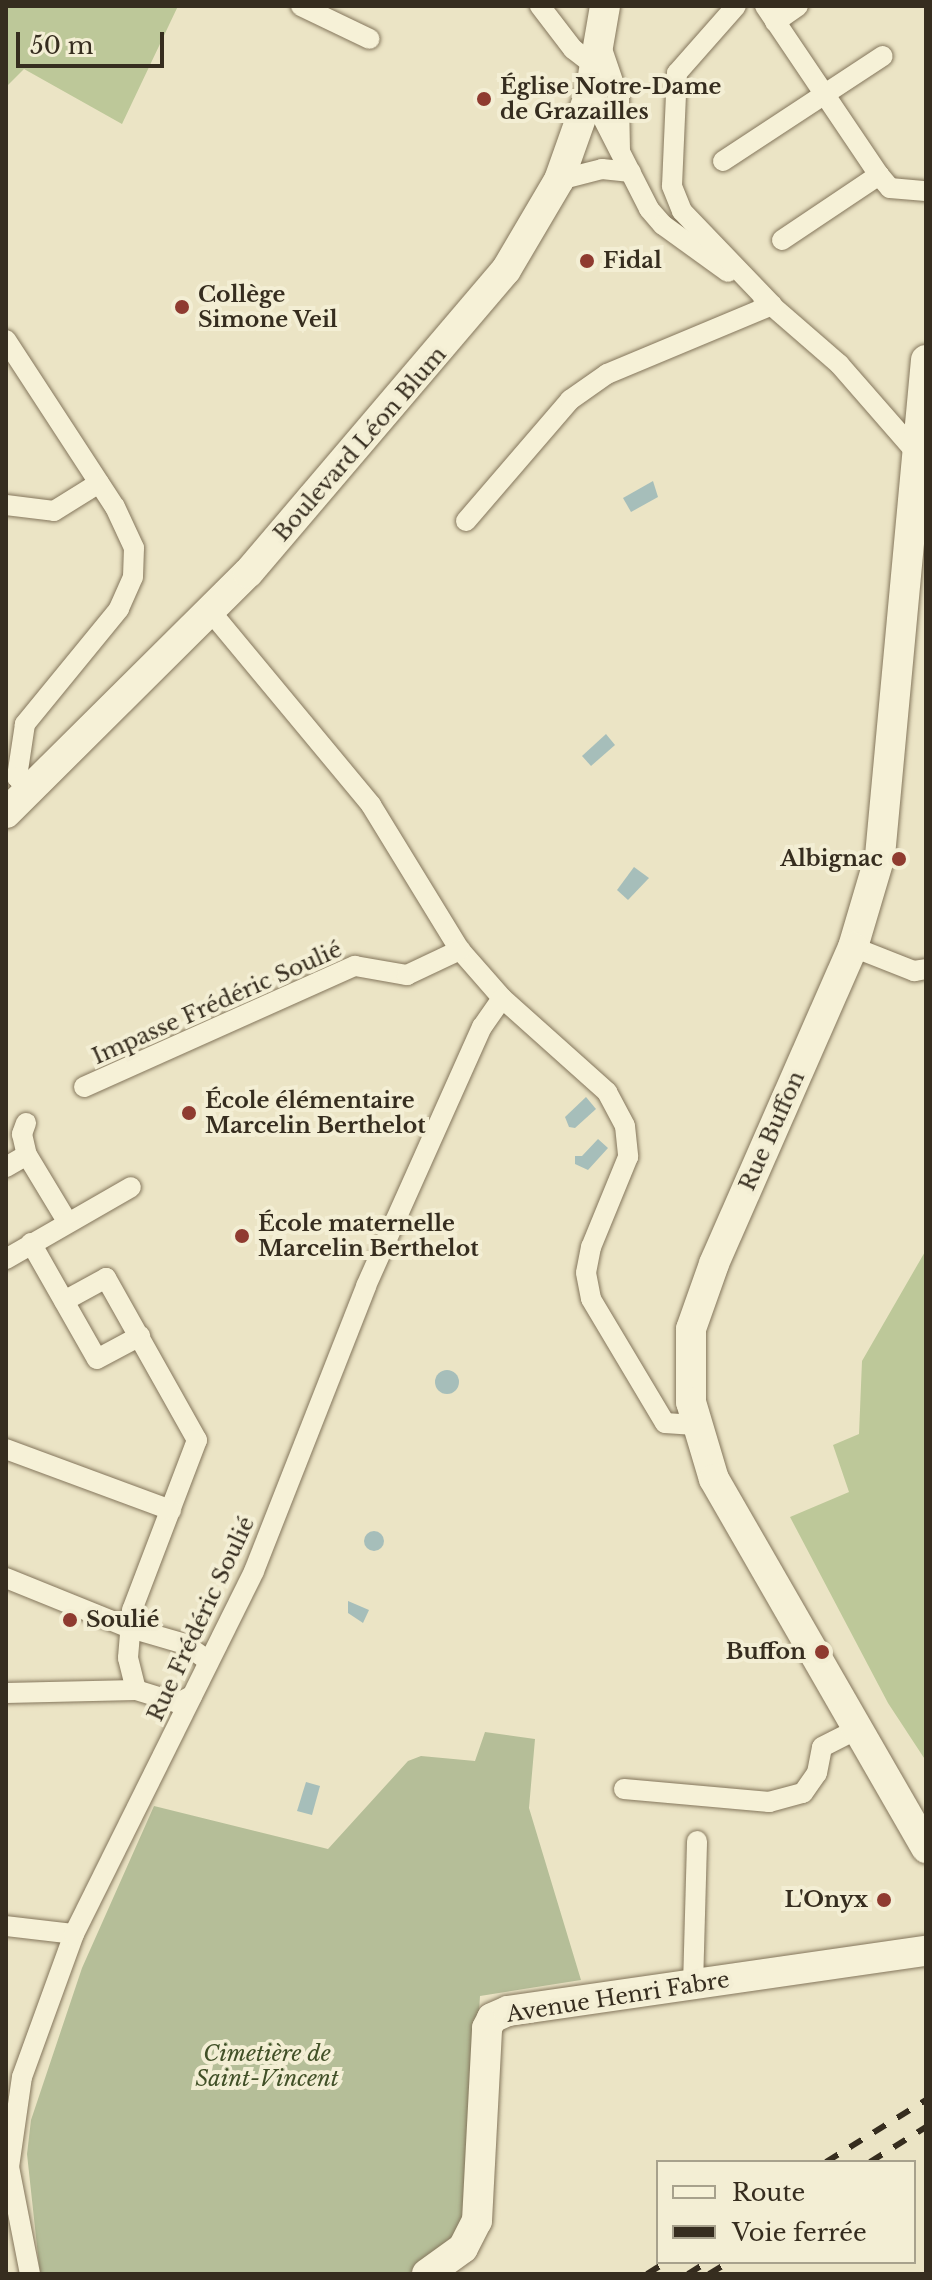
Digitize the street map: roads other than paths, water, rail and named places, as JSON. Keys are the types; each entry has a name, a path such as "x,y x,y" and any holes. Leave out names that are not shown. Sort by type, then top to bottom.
{"street":[{"path":"301,6 370,39"},
{"path":"540,6 593,80 631,172 663,225 772,305"},
{"path":"736,6 677,73 672,186 682,211 772,305 839,364 915,451"},
{"path":"798,6 770,14 879,175 890,188 926,191"},
{"path":"602,20 605,67 619,99 620,149"},
{"name":"Boulevard Léon Blum","path":"6,813 211,612 475,312 559,180 593,80 602,20"},
{"path":"723,161 883,56"},
{"path":"559,180 602,169 631,172"},
{"path":"782,240 879,175"},
{"path":"466,521 570,400 607,374 772,305"},
{"path":"6,340 131,536 133,577 119,609 25,724 17,777 29,791"},
{"name":"Rue Buffon","path":"926,360 915,451 880,856 853,947 714,1264 691,1329 695,1425 714,1479 926,1848"},
{"path":"6,505 54,511 99,483"},
{"path":"211,612 371,805 460,950 502,998 580,1063 607,1092 625,1126 628,1157 591,1247 586,1273 602,1324 665,1423 695,1425"},
{"path":"853,947 914,971 926,969"},
{"name":"Impasse Frédéric Soulié","path":"84,1087 355,966 407,975 460,950"},
{"name":"Rue Frédéric Soulié","path":"30,2274 8,2167 22,2077 74,1934 254,1571 366,1286 482,1027 502,998"},
{"path":"26,1123 22,1134 27,1155 68,1223"},
{"path":"6,1167 27,1155"},
{"path":"6,1259 131,1187"},
{"path":"31,1243 97,1359 140,1336"},
{"path":"64,1301 106,1278 197,1440 132,1610 128,1658 136,1690"},
{"path":"6,1449 171,1510"},
{"path":"6,1578 130,1628 185,1644 208,1661"},
{"path":"6,1693 136,1690 178,1703 192,1696"},
{"path":"624,1789 769,1802 803,1793 817,1773 822,1747 857,1729"},
{"path":"693,1986 697,1841"},
{"path":"6,1926 74,1934"},
{"name":"Avenue Henri Fabre","path":"427,2274 463,2248 477,2221 487,2028 492,2018 508,2011 926,1951"}],"water":[{"path":"653,481 658,497 631,512 623,498"},
{"path":"606,734 615,745 591,766 582,756"},
{"path":"634,867 649,878 628,900 617,890"},
{"path":"586,1097 596,1109 575,1128 569,1127 565,1117"},
{"path":"598,1139 608,1148 588,1170 575,1164 575,1156 582,1156"},
{"path":"447,1370 456,1373 459,1382 456,1391 447,1394 438,1391 435,1382 438,1373"},
{"path":"374,1531 381,1534 384,1541 381,1548 374,1551 367,1548 364,1541 367,1534"},
{"path":"348,1601 369,1610 363,1623 348,1613"},
{"path":"306,1782 320,1786 312,1815 297,1811"}],"railway":[{"path":"829,2160 926,2100"},
{"path":"873,2160 926,2127"},
{"path":"647,2274 663,2264"},
{"path":"688,2274 704,2264"},
{"path":"709,2274 726,2264"}],"place":[{"name":"Église Notre-Dame de Grazailles","path":"484,99"},
{"name":"Fidal","path":"587,261"},
{"name":"Collège Simone Veil","path":"182,307"},
{"name":"Albignac","path":"899,859"},
{"name":"École élémentaire Marcelin Berthelot","path":"189,1113"},
{"name":"École maternelle Marcelin Berthelot","path":"242,1236"},
{"name":"Soulié","path":"70,1620"},
{"name":"Buffon","path":"822,1652"},
{"name":"L'Onyx","path":"884,1900"}],"park label":[{"name":"Cimetière de Saint-Vincent","path":"267,2066"}]}
